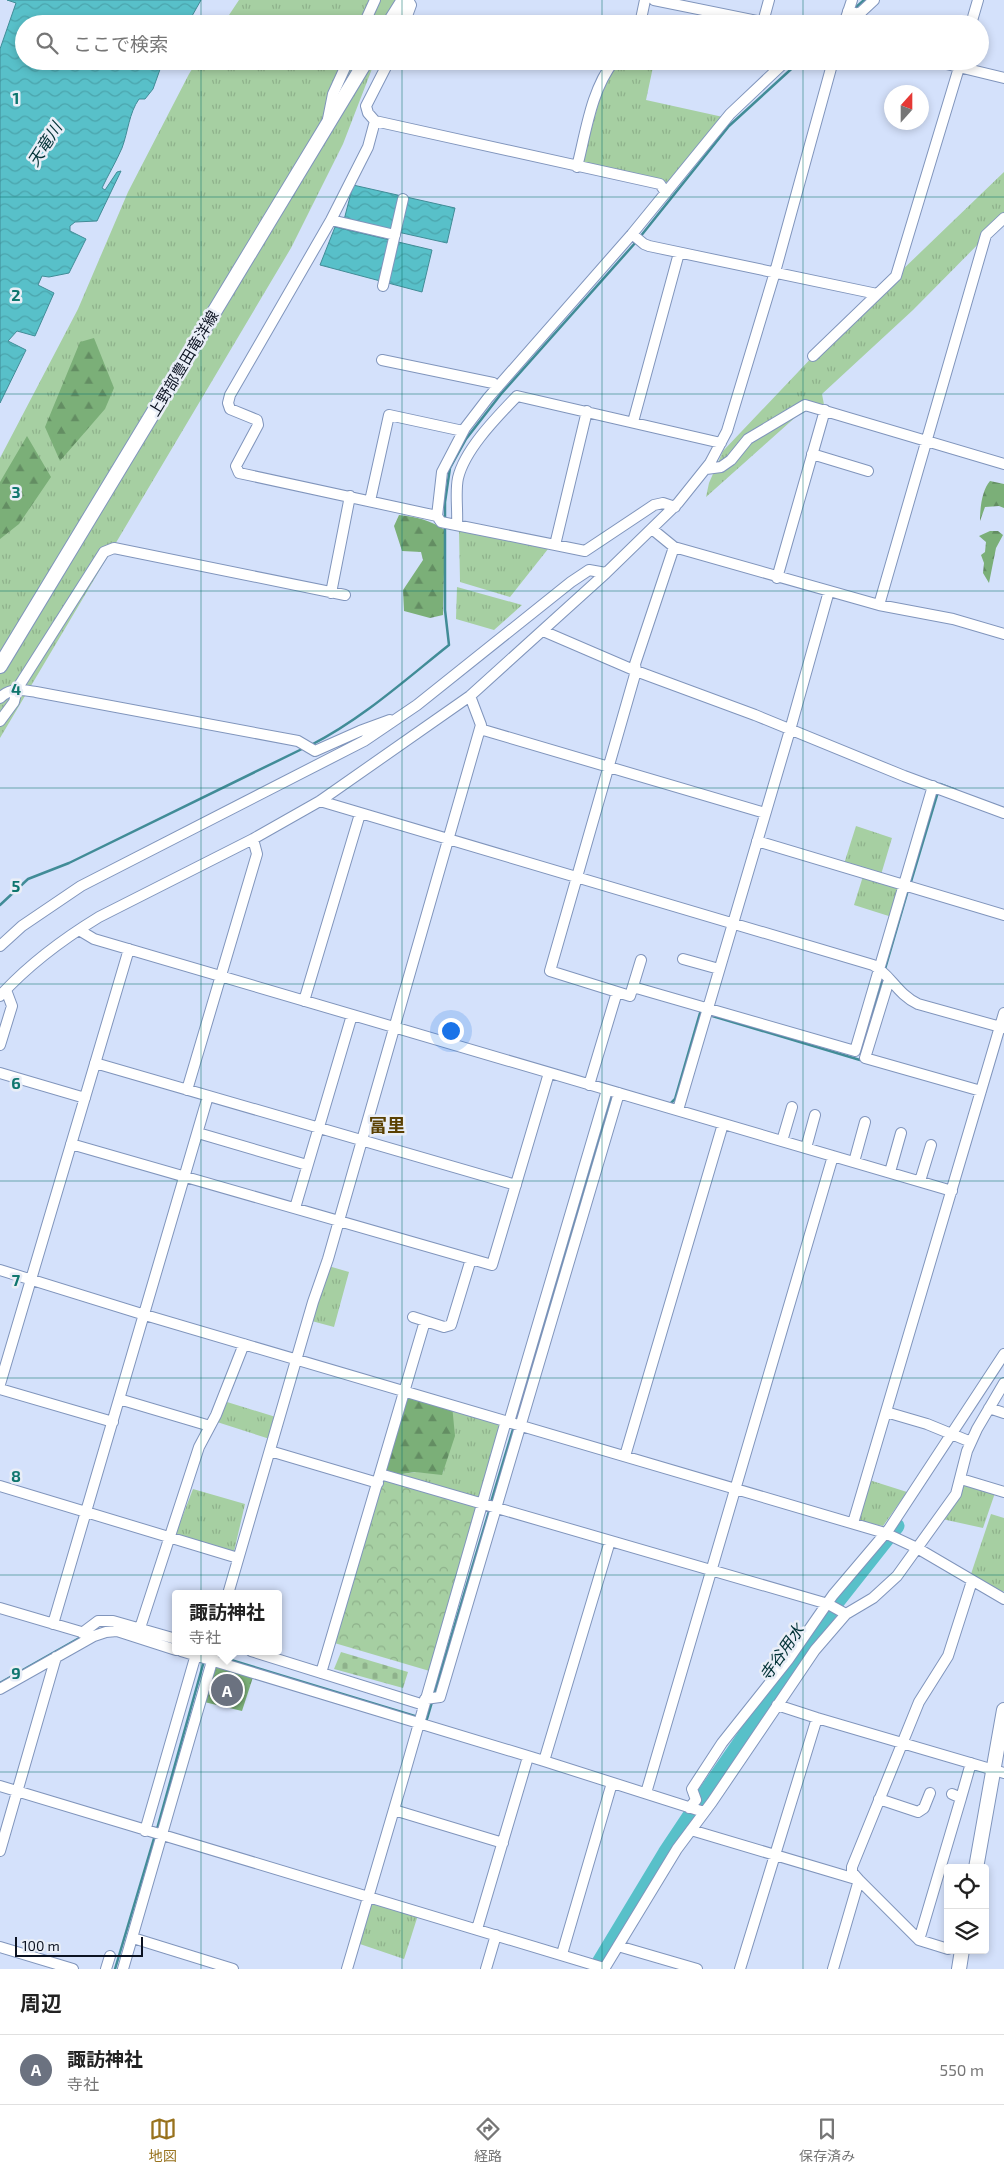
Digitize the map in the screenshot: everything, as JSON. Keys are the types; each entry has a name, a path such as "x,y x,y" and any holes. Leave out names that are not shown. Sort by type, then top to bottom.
{"main road":[{"path":"395,15 404,0"},
{"name":"上野部豊田竜洋線","path":"0,666 360,70"},
{"path":"977,1864 998,1771 1004,1710"},
{"path":"959,1954 959,1969"}],"street":[{"path":"368,15 375,0"},
{"path":"407,15 411,5 408,0"},
{"path":"642,15 645,0"},
{"path":"654,0 728,15"},
{"path":"769,15 770,0"},
{"path":"847,15 852,0"},
{"path":"848,11 860,14 874,0"},
{"path":"974,15 978,0"},
{"path":"326,124 333,94 344,70"},
{"path":"384,70 366,106 368,113 375,121 660,184 666,193"},
{"path":"577,167 595,96 608,70"},
{"path":"437,516 442,472 463,431 498,387 632,234 730,114 776,70"},
{"path":"0,1045 12,1006 3,993 36,961 99,917 253,839 320,801 470,696 606,573 675,507 706,469 721,443 739,393 775,272 831,70"},
{"path":"813,356 896,276 958,70"},
{"path":"979,70 1004,78"},
{"path":"375,121 368,146 331,220 230,395 228,403 230,409 257,420 258,425 236,466 239,473 437,516 442,522 585,551 654,505 663,503 675,507"},
{"path":"383,286 404,198"},
{"path":"879,605 986,236 1004,218"},
{"path":"331,220 395,235"},
{"path":"632,234 644,244 679,253 877,294"},
{"path":"633,422 679,253"},
{"path":"382,360 493,383 498,387"},
{"path":"457,525 458,478 465,462 487,427 517,396 721,443"},
{"path":"706,469 721,467 731,460 748,439 805,405 1004,464"},
{"path":"777,578 825,410"},
{"path":"555,545 587,412"},
{"path":"370,501 389,415 463,431"},
{"path":"812,454 868,471"},
{"path":"331,592 350,496"},
{"path":"652,529 674,547 777,578 879,605 952,619 1004,634"},
{"path":"641,960 630,996 550,971 636,671 636,664 674,547"},
{"path":"0,721 14,702 17,689 104,552 114,548 345,595"},
{"path":"0,946 22,926 81,886 298,777 364,741 417,705 571,582 589,570 606,573"},
{"path":"678,1110 790,730 828,592"},
{"path":"543,631 636,671 1004,813"},
{"path":"0,698 5,693 17,689 298,741 315,751 385,721 396,720"},
{"path":"229,1590 328,1259 480,729 481,725 470,696"},
{"path":"480,729 765,813"},
{"path":"633,987 855,1051 933,786"},
{"path":"320,801 449,841 577,876 732,922 880,968 908,999 918,1004 1002,1028"},
{"path":"304,1001 360,814"},
{"path":"187,1090 257,854 253,839"},
{"path":"757,841 1004,915"},
{"path":"78,930 94,940 952,1190"},
{"path":"0,1384 129,949"},
{"path":"683,959 719,969"},
{"path":"889,980 865,1058 981,1091"},
{"path":"589,1085 617,992"},
{"path":"853,1523 981,1091 1002,1028 1004,1013"},
{"path":"295,1208 352,1015"},
{"path":"95,1063 516,1185"},
{"path":"0,1073 84,1098"},
{"path":"71,1144 492,1265 549,1073"},
{"path":"264,1655 424,1702 440,1697 489,1506 507,1421 607,1090"},
{"path":"346,1969 424,1702 489,1506 520,1425 619,1093"},
{"path":"52,1624 208,1096"},
{"path":"782,1141 792,1107"},
{"path":"806,1148 815,1115"},
{"path":"854,1162 866,1122"},
{"path":"625,1456 723,1124"},
{"path":"198,1133 307,1165"},
{"path":"890,1172 901,1133"},
{"path":"920,1181 931,1145"},
{"path":"646,1793 834,1156"},
{"path":"413,1317 444,1327 451,1325 471,1259"},
{"path":"0,1270 144,1315 885,1533 917,1548 1004,1599"},
{"path":"321,1673 425,1320"},
{"path":"140,1628 168,1536 189,1481 199,1447 210,1426 244,1344"},
{"path":"0,1786 161,1836 562,1954 590,1966 604,1969 677,1849 820,1643 835,1609 833,1595 885,1533 1004,1354"},
{"path":"689,1808 696,1800 692,1789 722,1743 835,1609 880,1593 897,1576 956,1494 971,1442 1004,1383"},
{"path":"0,1389 113,1422"},
{"path":"120,1399 210,1426"},
{"path":"989,1408 1004,1413"},
{"path":"886,1412 927,1424 971,1442"},
{"path":"270,1451 489,1506 835,1609"},
{"path":"961,1479 1004,1492"},
{"path":"0,1486 238,1558"},
{"path":"544,1761 610,1541"},
{"path":"944,1948 918,1940 859,1880 852,1872 852,1867 919,1702 948,1656 972,1581"},
{"path":"0,1608 87,1634 117,1631 172,1649"},
{"path":"0,1689 56,1657 87,1634 98,1622 113,1621 172,1638"},
{"path":"148,1832 197,1655"},
{"path":"0,1851 56,1657"},
{"path":"122,1969 133,1938 212,1658 704,1812"},
{"path":"777,1704 817,1718 998,1771"},
{"path":"740,1969 817,1718"},
{"path":"477,1930 528,1757"},
{"path":"918,1940 956,1796 971,1763"},
{"path":"562,1954 612,1783"},
{"path":"880,1799 918,1812 924,1808 930,1793"},
{"path":"394,1810 503,1843"},
{"path":"691,1830 859,1880"},
{"path":"833,1969 859,1880"},
{"path":"486,1969 496,1935"},
{"path":"133,1938 233,1969"},
{"path":"618,1946 697,1969"},
{"path":"0,1947 73,1969"},
{"path":"106,1969 110,1956"}],"green space":[{"path":"239,0 398,0 392,15 229,15"},
{"path":"191,70 372,70 343,144 291,248 0,738 0,458 78,309 128,192"},
{"path":"612,70 652,70 646,100 723,117 672,181 667,182 582,164 604,83"},
{"path":"1004,172 1004,218 913,310 822,394 825,410 808,406 706,497 709,483 723,451 818,351"},
{"path":"94,338 114,388 105,409 60,461 45,427 80,342"},
{"path":"27,436 51,477 19,524 0,539 0,482"},
{"path":"990,481 1004,484 1004,508 999,506 985,507 980,521 983,494"},
{"path":"399,515 423,520 445,530 443,615 430,618 404,611 403,590 423,560 421,552 402,551 394,526"},
{"path":"459,530 548,549 510,597 460,582"},
{"path":"990,531 998,531 1003,535 996,548 989,583 983,573 984,563 981,555 985,552 986,542 979,536"},
{"path":"457,587 522,605 494,630 456,619"},
{"path":"856,826 892,838 880,878 904,885 895,918 854,905 864,873 843,867"},
{"path":"325,1265 349,1272 334,1327 308,1320"},
{"path":"405,1391 452,1405 455,1436 442,1475 415,1472 396,1475 382,1470"},
{"path":"227,1402 279,1418 273,1440 217,1422"},
{"path":"452,1405 506,1421 482,1502 396,1475 416,1472 443,1473"},
{"path":"380,1474 481,1504 433,1672 331,1642"},
{"path":"866,1479 907,1492 883,1526 854,1520"},
{"path":"965,1483 995,1493 983,1528 942,1519"},
{"path":"193,1489 245,1504 233,1556 174,1538"},
{"path":"991,1514 1004,1518 1004,1591 1000,1594 970,1577"},
{"path":"341,1652 408,1672 403,1688 334,1669"},
{"path":"211,1661 254,1674 242,1711 200,1701"},
{"path":"368,1897 419,1912 404,1959 354,1942"}],"water":[{"name":"天竜川","path":"7,0 201,0 193,15 15,15 15,70 160,70 153,89 145,99 139,99 133,110 122,148 102,188 105,190 117,172 121,171 97,221 75,222 70,226 70,231 86,239 69,273 49,277 42,276 38,285 54,293 35,336 17,331 8,341 26,350 0,403 0,49 16,3"},
{"path":"353,185 455,208 447,243 344,220"},
{"path":"335,227 432,250 422,292 320,265"}],"waterway":[{"path":"854,9 864,0"},
{"path":"640,237 729,126 790,70"},
{"path":"445,521 445,502 450,468 466,439 501,394 636,242"},
{"path":"311,745 330,735 365,711 449,645 445,610 445,526"},
{"path":"0,905 28,879 69,863 304,748"},
{"path":"939,787 940,784 956,790"},
{"path":"910,885 938,792"},
{"path":"885,969 908,890"},
{"path":"872,1017 883,976"},
{"path":"668,1103 670,1104 675,1099 700,1013 703,1014"},
{"path":"709,1015 860,1060 861,1058"},
{"path":"516,1421 612,1093"},
{"path":"491,1502 514,1426"},
{"path":"434,1694 490,1508"},
{"name":"寺谷用水","path":"595,1969 665,1853 703,1796 837,1602 897,1526"},
{"path":"91,1632 112,1626"},
{"path":"0,1683 81,1637"},
{"path":"218,1656 418,1717"},
{"path":"157,1829 204,1661"},
{"path":"423,1718 427,1719 432,1702"},
{"path":"115,1969 155,1835"}],"place":[{"name":"諏訪神社","path":"227,1690"}],"district":[{"name":"富里","path":"387,1125"}]}
